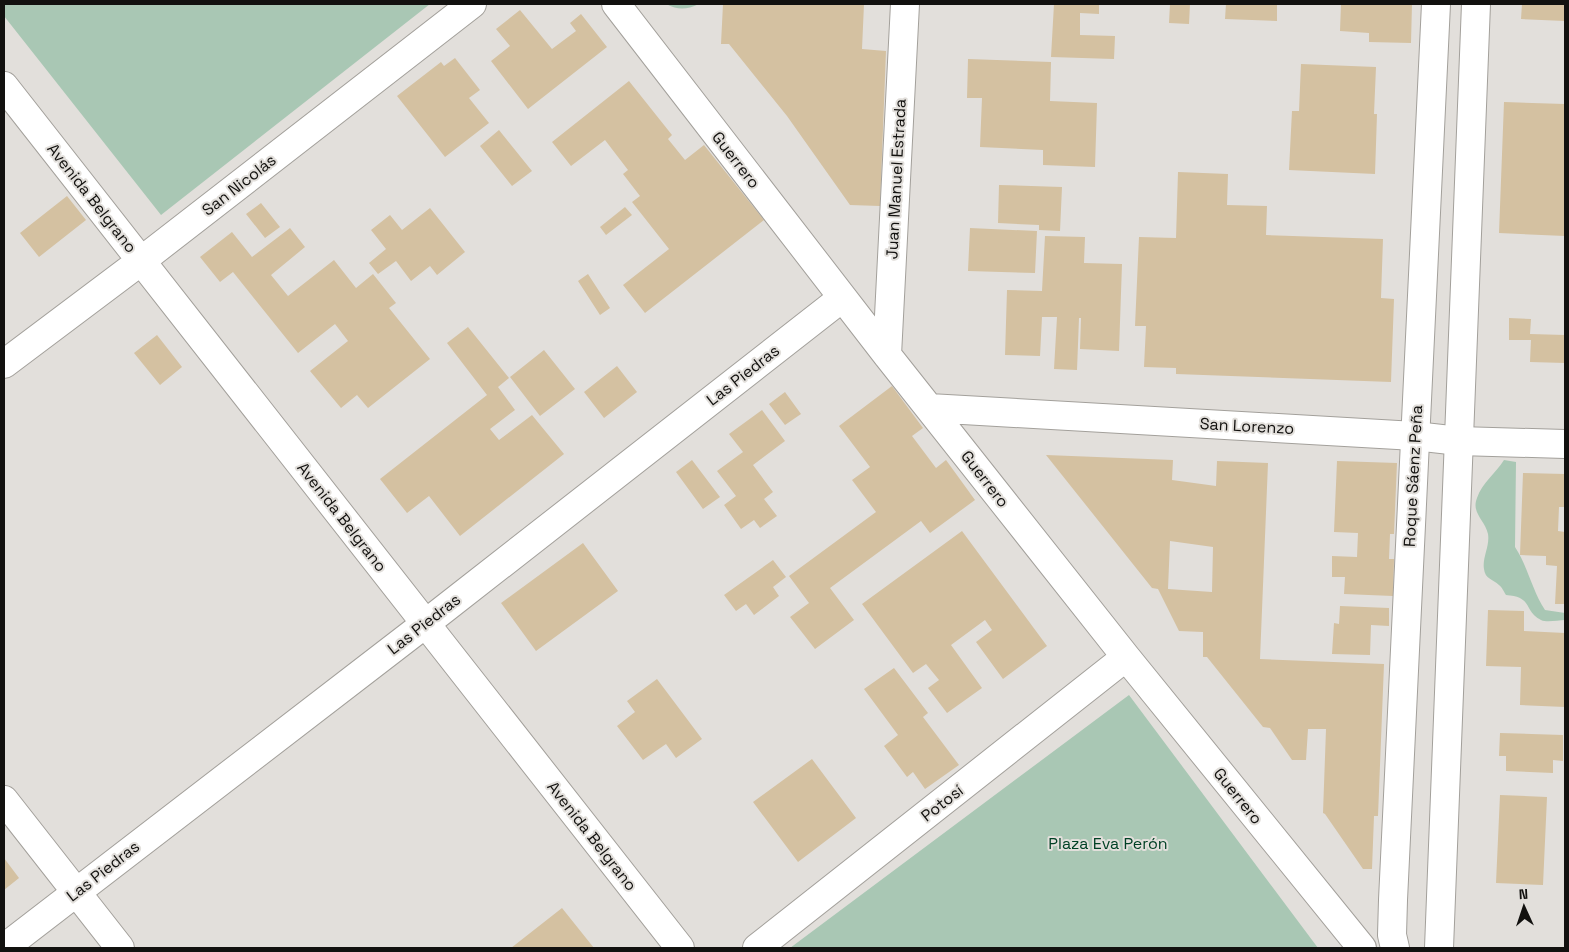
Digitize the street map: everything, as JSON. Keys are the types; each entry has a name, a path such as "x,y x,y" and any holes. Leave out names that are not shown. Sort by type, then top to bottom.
{"street":[{"name":"San Nicolás","path":"4,364 141,261 472,4"},
{"name":"Guerrero","path":"616,4 887,355 1126,657 1362,948"},
{"name":"Juan Manuel Estrada","path":"887,355 905,4"},
{"name":"Roque Sáenz Peña","path":"1395,948 1392,935 1393,900 1436,4"},
{"path":"1439,948 1476,4"},
{"name":"Avenida Belgrano","path":"4,86 680,948"},
{"name":"Las Piedras","path":"4,948 425,624 842,298"},
{"name":"San Lorenzo","path":"929,408 1459,440 1565,444"},
{"name":"Potosí","path":"757,948 1126,657"},
{"path":"4,800 120,948"}],"green space":[{"path":"4,4 430,4 161,215 4,16"},
{"path":"666,4 699,4 682,8"},
{"path":"1504,460 1516,462 1515,547 1545,610 1565,613 1565,620 1541,620 1532,613 1525,601 1515,596 1506,595 1500,586 1488,577 1485,572 1484,561 1488,534 1477,512 1476,503 1482,488"},
{"name":"Plaza Eva Perón","path":"1129,695 1318,948 790,948"}],"building":[{"path":"723,4 864,4 862,49 886,51 880,206 850,205 787,116 729,44 721,44"},
{"path":"1054,4 1099,4 1099,14 1080,13 1080,35 1115,36 1114,59 1051,57"},
{"path":"1170,4 1190,4 1189,24 1169,23"},
{"path":"1226,4 1277,4 1277,21 1225,19"},
{"path":"1341,4 1412,4 1411,43 1369,42 1369,33 1340,31"},
{"path":"1522,4 1565,4 1565,21 1521,19"},
{"path":"520,10 552,49 576,31 570,23 581,14 607,47 528,109 491,61 510,46 496,29"},
{"path":"455,58 480,90 469,98 489,123 445,157 397,96 441,62 444,66"},
{"path":"968,59 1051,62 1050,101 1097,103 1095,167 1043,165 1043,150 980,147 982,98 967,98"},
{"path":"1301,64 1376,67 1374,114 1377,114 1375,174 1289,170 1292,111 1299,111"},
{"path":"629,81 672,135 668,139 685,160 704,145 764,220 645,313 623,285 669,249 632,202 640,196 623,174 628,170 605,140 571,166 552,142"},
{"path":"1504,102 1565,104 1565,236 1499,233"},
{"path":"499,130 532,171 512,186 480,146"},
{"path":"1178,172 1228,174 1227,205 1267,206 1266,235 1383,239 1381,298 1394,299 1391,382 1176,374 1176,368 1144,367 1146,326 1135,326 1139,237 1176,238"},
{"path":"999,185 1062,187 1060,231 1039,230 1039,225 998,223"},
{"path":"67,196 86,220 39,257 20,233"},
{"path":"261,203 280,227 265,238 246,214"},
{"path":"625,207 632,215 606,235 600,227"},
{"path":"430,208 465,252 437,275 430,266 411,281 396,261 378,274 369,263 386,249 371,230 390,215 402,230"},
{"path":"290,228 305,247 271,275 288,296 334,260 356,288 373,274 396,303 389,308 430,359 368,408 357,395 341,408 310,371 348,341 335,324 298,353 233,272 220,282 200,257 232,232 252,257"},
{"path":"970,228 1037,231 1035,273 968,271"},
{"path":"1045,236 1085,237 1084,263 1122,264 1119,351 1080,349 1081,318 1079,318 1077,370 1054,369 1057,317 1042,317 1040,356 1005,355 1007,290 1042,291"},
{"path":"588,274 610,308 600,315 578,281"},
{"path":"1509,318 1531,319 1530,334 1565,335 1565,363 1530,362 1531,340 1509,340"},
{"path":"468,327 509,378 498,387 515,410 490,429 499,440 532,415 564,454 460,536 429,496 407,513 380,479 487,395 447,343"},
{"path":"157,335 182,367 160,385 134,353"},
{"path":"544,350 575,389 540,416 510,377"},
{"path":"617,366 637,392 604,418 584,392"},
{"path":"892,386 923,428 912,436 936,468 946,460 975,500 930,533 921,521 830,588 854,620 815,649 790,617 809,603 789,576 876,512 852,480 870,467 839,426"},
{"path":"785,392 801,414 785,425 769,404"},
{"path":"762,410 785,441 753,465 773,492 764,499 777,516 760,528 754,520 741,529 724,505 736,496 717,471 743,452 729,434"},
{"path":"1046,455 1173,460 1172,480 1216,486 1217,461 1268,463 1260,659 1384,664 1378,816 1374,816 1372,869 1363,869 1323,813 1326,729 1308,729 1306,760 1292,760 1270,728 1263,727 1207,657 1203,657 1203,632 1179,631 1158,589 1152,588","holes":["1170,541 1213,547 1212,592 1168,589"]},
{"path":"692,460 720,497 703,509 676,472"},
{"path":"1337,461 1397,463 1394,534 1390,534 1389,559 1394,559 1393,596 1344,594 1345,577 1332,577 1332,556 1357,557 1358,533 1334,532"},
{"path":"1523,473 1565,474 1565,507 1559,507 1558,531 1565,532 1565,604 1555,604 1557,566 1546,565 1546,556 1520,555"},
{"path":"962,531 1047,646 1003,679 976,642 992,630 985,620 951,645 982,688 947,713 928,688 939,680 926,664 913,673 862,604"},
{"path":"583,543 618,591 536,651 501,603"},
{"path":"773,560 786,577 773,587 779,596 754,615 746,604 736,611 724,595"},
{"path":"1340,606 1389,608 1389,626 1371,625 1370,655 1332,654 1334,623 1339,624"},
{"path":"1488,610 1524,611 1524,631 1565,633 1565,707 1520,705 1521,667 1486,666"},
{"path":"894,668 928,713 923,717 959,765 925,789 913,772 907,777 884,746 898,735 864,689"},
{"path":"657,679 702,739 676,758 666,744 643,760 617,726 635,712 627,701"},
{"path":"1500,733 1563,735 1563,761 1553,760 1553,773 1506,771 1506,756 1499,756"},
{"path":"812,759 856,818 798,862 753,802"},
{"path":"1500,795 1547,797 1543,885 1496,883"},
{"path":"4,858 19,878 4,890"},
{"path":"562,908 594,948 511,948"}]}
